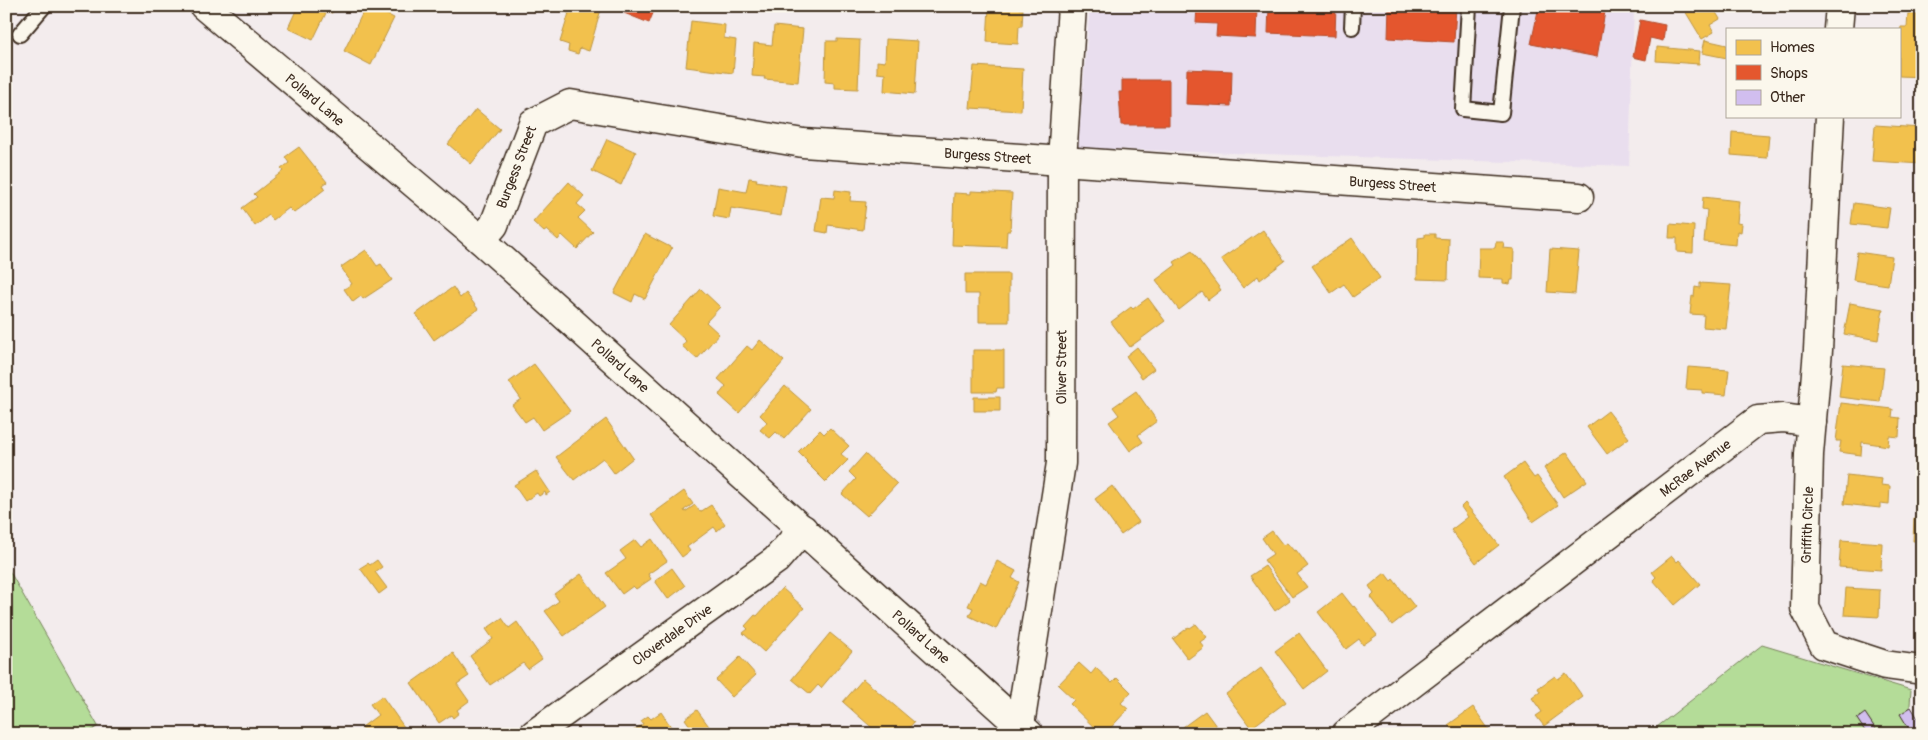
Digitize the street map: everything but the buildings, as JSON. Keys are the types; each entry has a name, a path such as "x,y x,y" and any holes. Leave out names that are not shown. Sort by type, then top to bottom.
{"street":[{"name":"Pollard Lane","path":"204,6 481,240 1024,730"},
{"name":"Oliver Street","path":"1024,730 1061,463 1062,160 1072,6"},
{"path":"1838,28 1840,6"},
{"name":"Burgess Street","path":"481,240 494,225 533,123 570,104 804,144 1062,160 1579,197"},
{"path":"1812,422 1818,350 1830,118"},
{"name":"McRae Avenue","path":"1346,734 1758,420 1783,418 1812,422"},
{"name":"Griffith Circle","path":"1812,422 1809,454 1804,608 1824,645 1885,665 1922,670"},
{"name":"Cloverdale Drive","path":"534,734 776,560 803,530"}],"lane":[{"path":"20,34 44,6"},
{"path":"1352,27 1353,6"},
{"path":"1470,6 1463,109 1501,113 1512,6"}],"shaded area":[{"path":"1090,6 1634,6 1629,166 1078,148"}],"green space":[{"path":"6,565 98,726 87,734 6,734"},
{"path":"1762,645 1911,690 1908,734 1648,734"}]}
